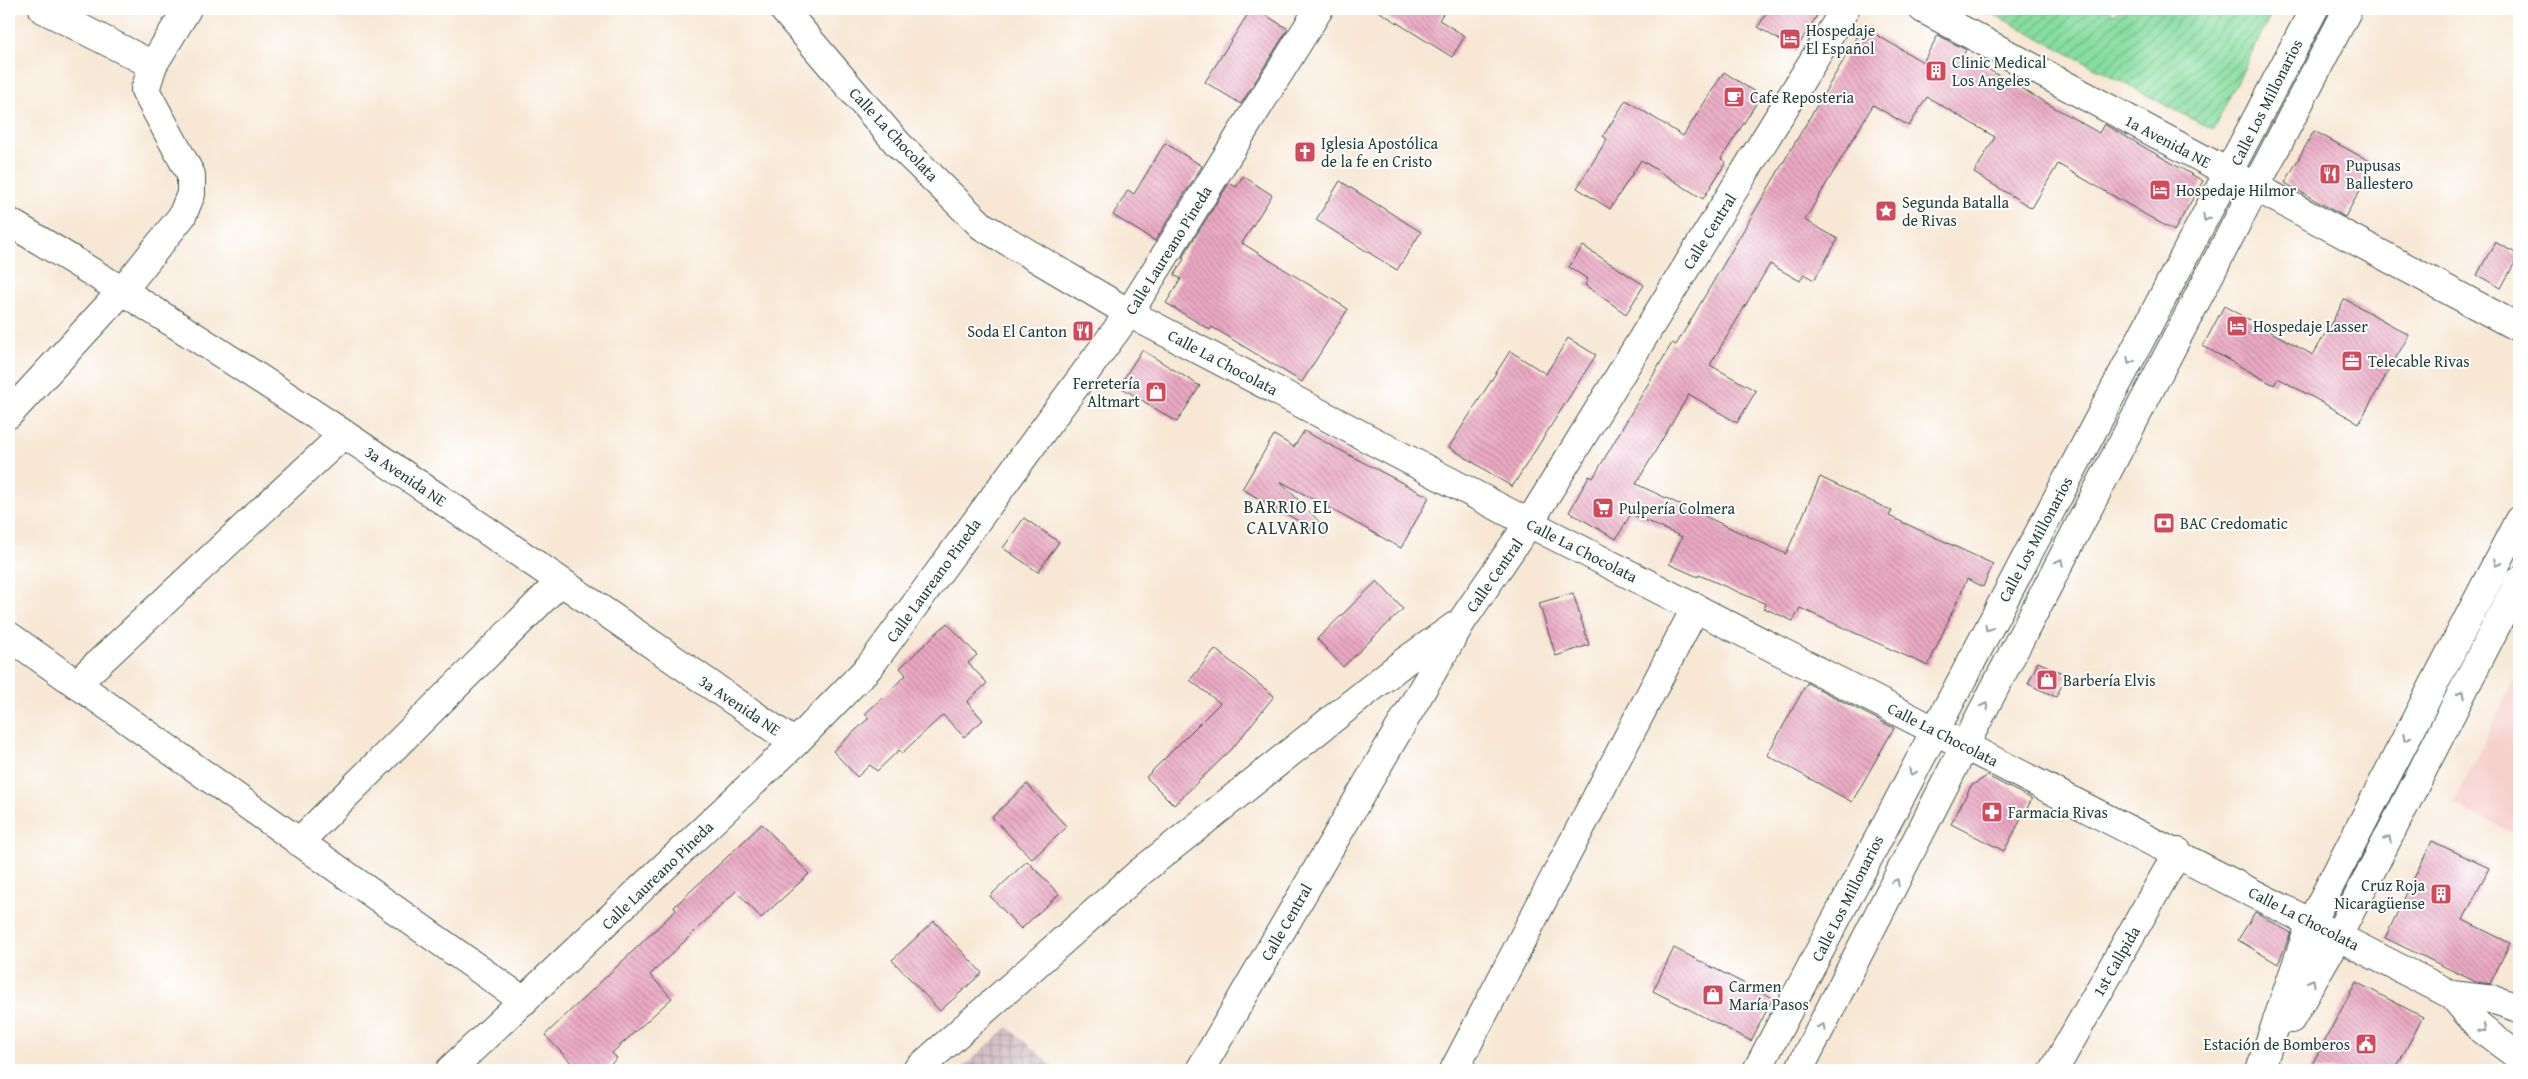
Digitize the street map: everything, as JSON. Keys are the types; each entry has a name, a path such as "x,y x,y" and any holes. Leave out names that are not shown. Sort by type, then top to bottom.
{"street":[{"path":"43,9 153,65"},
{"path":"9,414 123,290 182,216 191,194 191,175 145,90 153,65 187,9"},
{"name":"Calle La Chocolata","path":"783,9 898,144 982,226 1129,313 1529,523 2178,852 2452,995 2494,1000 2519,1008"},
{"name":"Calle Laureano Pineda","path":"450,1070 795,743 870,666 1129,313 1319,9"},
{"name":"Calle Central","path":"1200,1070 1462,620 1529,523 1845,9"},
{"name":"1a Avenida NE","path":"1923,9 2229,175 2519,328"},
{"name":"Calle Los Millonarios","path":"1757,1070 1934,729 2229,175 2314,9"},
{"name":"Calle Los Millonarios","path":"1799,1070 1965,745 2348,9"},
{"name":"3a Avenida NE","path":"9,222 123,290 344,434 795,743"},
{"path":"76,684 344,434"},
{"path":"2261,1070 2311,922 2519,520"},
{"path":"298,842 560,582"},
{"path":"2261,1070 2338,936 2519,582"},
{"path":"1454,1070 1696,608"},
{"path":"917,1070 1139,873 1404,662 1462,620"},
{"path":"9,636 524,1001"},
{"name":"1st Callpida","path":"2054,1070 2178,852"},
{"name":"Calle La Chocolata","path":"2452,995 2479,1027 2519,1057"}],"shaded area":[{"path":"2519,670 2519,835 2453,805"},
{"path":"1008,1027 1057,1070 960,1070"}],"green space":[{"path":"1984,9 2107,9 2115,14 2119,9 2274,9 2213,130"}],"building":[{"path":"1251,9 1256,9 1288,29 1241,104 1205,82"},
{"path":"1375,9 1446,9 1439,20 1465,36 1452,57"},
{"name":"Hospedaje El Español","path":"1769,9 1821,9 1796,50 1758,27"},
{"path":"1863,27 1923,62 1938,35 1966,50 1963,55 2099,133 2104,124 2203,181 2174,231 2058,164 2032,208 1974,173 1995,137 1927,97 1909,126 1873,105 1805,220 1838,239 1814,280 1804,274 1800,281 1770,264 1710,365 1756,391 1737,423 1689,394 1636,484 1786,554 1820,477 1892,511 1889,516 1993,564 1983,587 1967,579 1928,666 1800,608 1793,621 1764,608 1766,604 1669,564 1682,537 1631,514 1616,539 1569,512 1589,476 1593,478 1672,343 1676,345"},
{"path":"1724,72 1761,96 1721,159 1726,162 1703,199 1641,160 1610,209 1577,188 1607,139 1603,136 1626,100 1683,136"},
{"name":"Pupusas Ballestero","path":"2314,131 2375,164 2345,217 2285,183"},
{"path":"1165,143 1202,166 1155,241 1113,215 1128,190 1134,194"},
{"path":"1243,176 1272,195 1242,243 1348,309 1302,382 1212,327 1210,330 1166,303 1181,279 1174,275 1184,259 1182,258 1229,183 1236,187"},
{"path":"1340,181 1421,232 1397,270 1316,220"},
{"path":"2495,242 2519,255 2501,288 2477,275"},
{"path":"1583,246 1644,285 1626,314 1585,285 1588,279 1569,267"},
{"name":"Telecable Rivas","path":"2345,299 2409,335 2359,423 2278,378 2274,385 2203,346 2224,306 2313,355"},
{"path":"1568,338 1596,355 1512,487 1449,447 1510,351 1546,374"},
{"name":"Ferretería Altmart","path":"1142,350 1200,386 1177,422 1119,386"},
{"path":"1304,431 1429,497 1401,548 1280,481 1328,531 1325,536 1242,489 1274,435 1294,447"},
{"path":"1024,518 1059,542 1038,572 1003,548"},
{"path":"1377,581 1403,609 1343,667 1317,639"},
{"path":"1573,593 1589,645 1556,656 1539,603"},
{"path":"947,623 977,655 968,663 987,683 967,702 983,720 964,737 943,715 902,753 899,750 877,771 870,765 857,777 833,751 869,718 865,714 906,675 900,668"},
{"path":"1215,649 1274,696 1232,749 1174,805 1146,777 1220,703 1190,680"},
{"name":"Barbería Elvis","path":"2038,662 2067,675 2056,697 2028,684"},
{"path":"1807,683 1894,728 1852,802 1767,755"},
{"name":"Farmacia Rivas","path":"1987,776 2032,799 2004,851 1951,824 1971,786"},
{"path":"1027,784 1067,827 1032,859 992,817"},
{"path":"762,824 809,874 761,918 736,891 650,975 672,998 612,1053 617,1058 604,1070 578,1070 545,1035 676,910 674,907"},
{"name":"Cruz Roja Nicaragüense","path":"2432,841 2489,868 2463,920 2510,943 2490,984 2476,982 2385,938"},
{"path":"1027,861 1059,894 1021,929 990,896"},
{"path":"2255,912 2291,933 2278,964 2238,940"},
{"path":"934,921 982,973 940,1011 892,960"},
{"name":"Carmen María Pasos","path":"1674,948 1773,998 1751,1041 1653,991"},
{"name":"Estación de Bomberos","path":"2356,982 2423,1017 2395,1070 2309,1070"}],"place":[{"name":"Hospedaje El Español","path":"1790,39"},
{"name":"Clinic Medical Los Angeles","path":"1936,71"},
{"name":"Cafe Reposteria","path":"1734,97"},
{"name":"Iglesia Apostólica de la fe en Cristo","path":"1305,152"},
{"name":"Pupusas Ballestero","path":"2330,174"},
{"name":"Hospedaje Hilmor","path":"2160,190"},
{"name":"Segunda Batalla de Rivas","path":"1886,211"},
{"name":"Hospedaje Lasser","path":"2237,326"},
{"name":"Soda El Canton","path":"1083,331"},
{"name":"Telecable Rivas","path":"2352,361"},
{"name":"Ferretería Altmart","path":"1156,392"},
{"name":"Pulpería Colmera","path":"1603,508"},
{"name":"BAC Credomatic","path":"2164,523"},
{"name":"Barbería Elvis","path":"2047,680"},
{"name":"Farmacia Rivas","path":"1992,812"},
{"name":"Cruz Roja Nicaragüense","path":"2441,894"},
{"name":"Carmen María Pasos","path":"1713,995"},
{"name":"Estación de Bomberos","path":"2366,1044"}],"district":[{"name":"BARRIO EL CALVARIO","path":"1288,516"}]}
